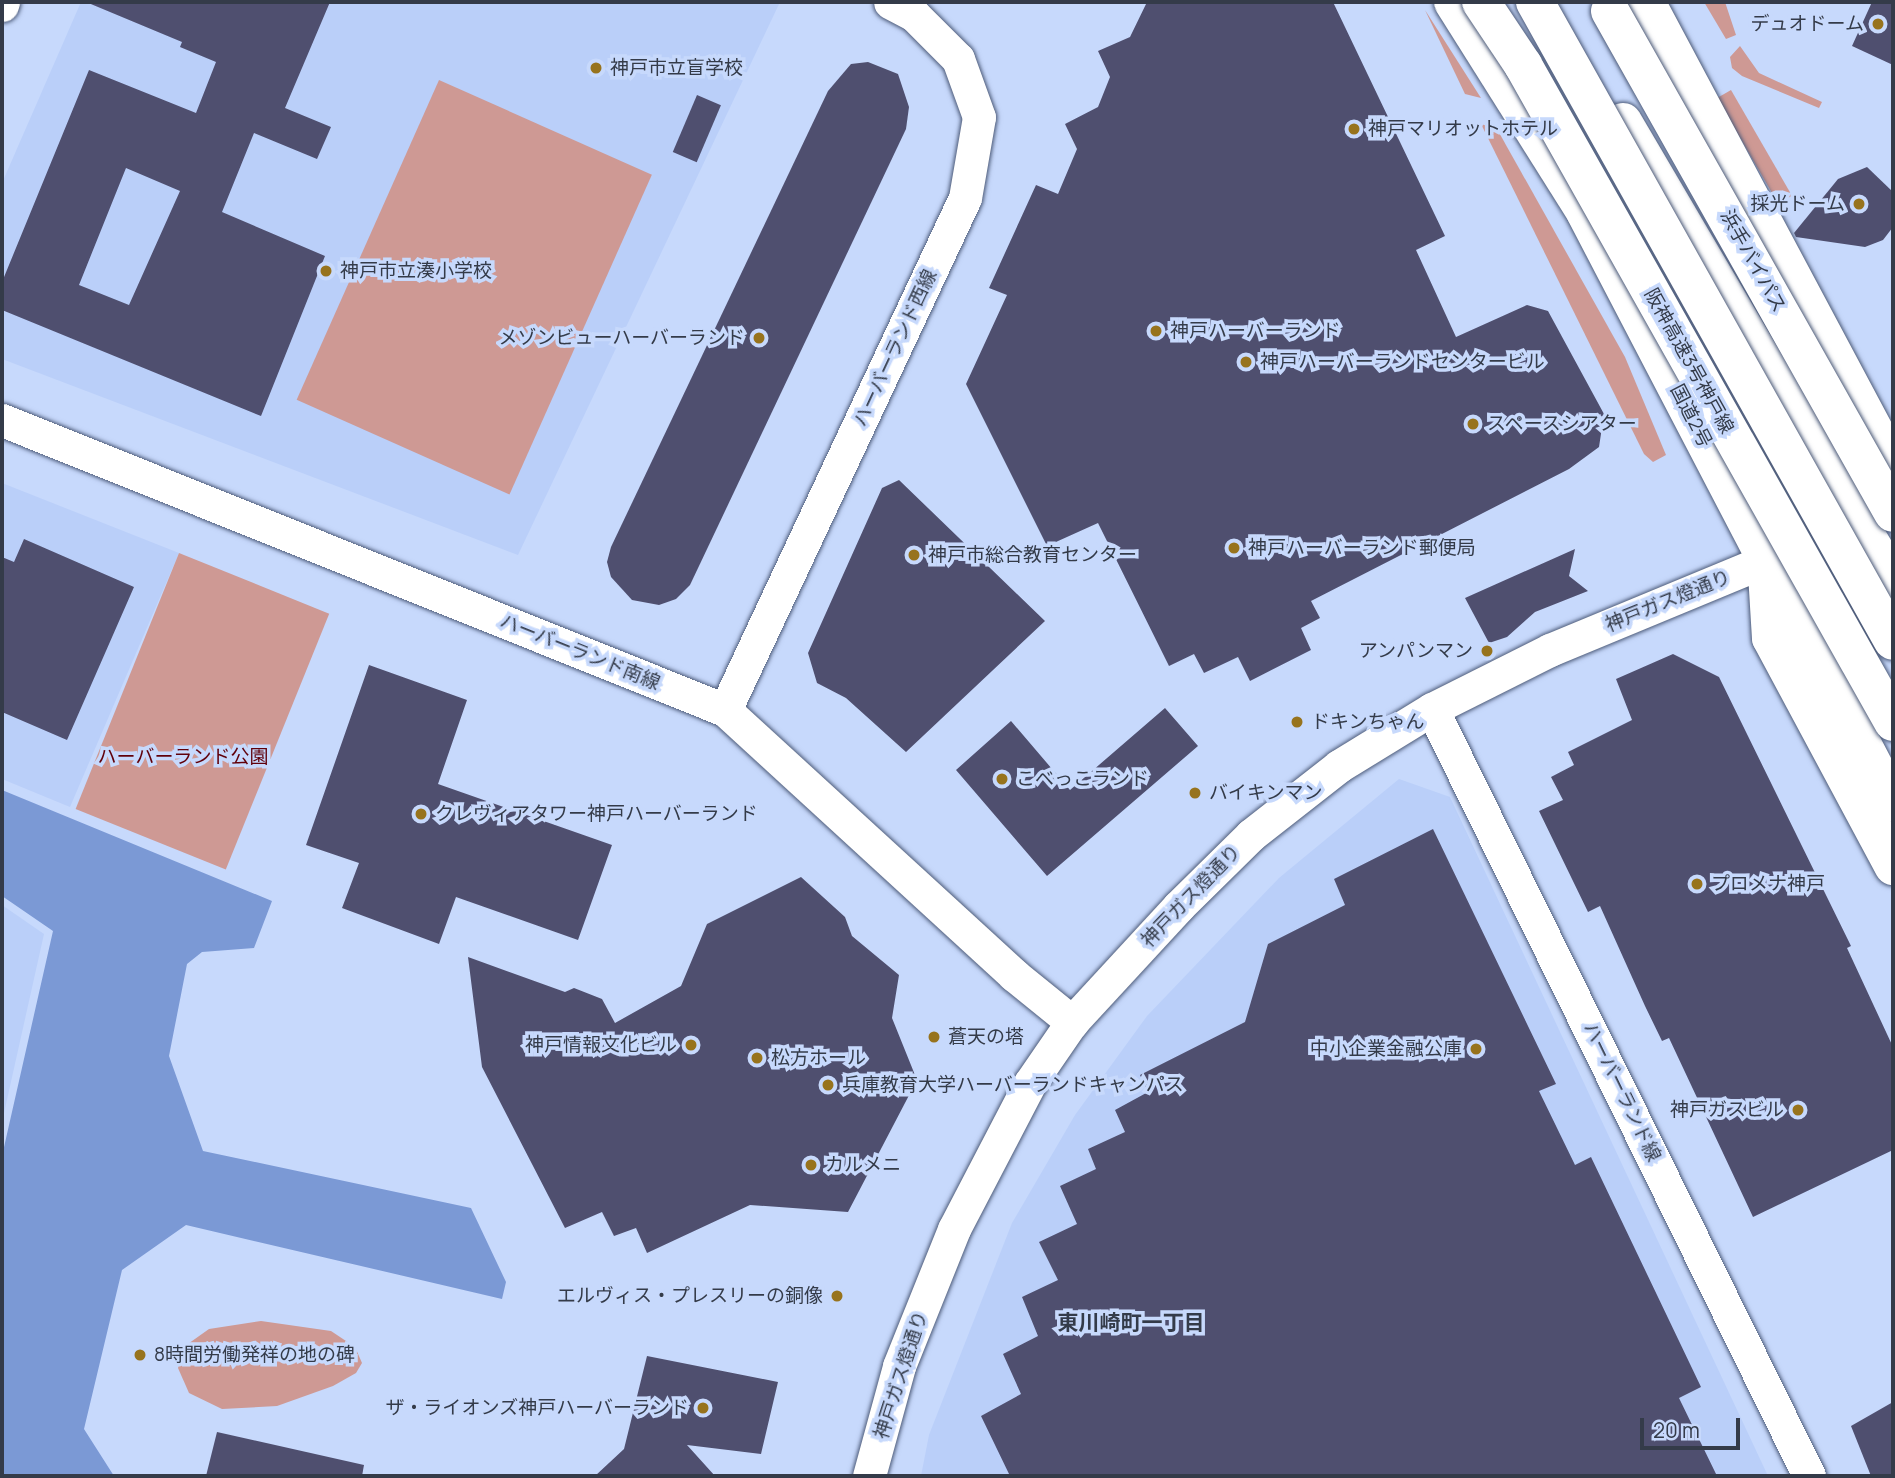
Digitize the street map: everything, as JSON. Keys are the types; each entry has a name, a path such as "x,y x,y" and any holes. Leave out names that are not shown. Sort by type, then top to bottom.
{"highway":[{"name":"国道2号","path":"1453,2 1585,212 1893,803"},
{"name":"阪神高速3号神戸線","path":"1481,2 1523,65 1893,722"},
{"path":"1535,2 1893,640"},
{"path":"1549,2 1883,514 1893,581"},
{"path":"1620,5 1893,466"},
{"name":"浜手バイパス","path":"1620,5 1883,514"},
{"path":"1766,561 1771,638 1893,866"}],"street":[{"name":"ハーバーランド西線","path":"725,710 965,198 979,117 957,59 914,15 890,2"},
{"name":"ハーバーランド南線","path":"2,420 725,710 1014,975 1072,1022"},
{"name":"神戸ガス燈通り","path":"869,1476 899,1366 954,1229 1030,1083 1072,1022 1251,835 1339,766 1432,709 1549,650 1883,514"},
{"name":"ハーバーランド線","path":"1432,709 1810,1476"}],"shaded area":[{"name":"神戸市立湊小学校","path":"81,2 780,2 518,555 2,359 2,183"},
{"path":"2,483 179,553 70,807 2,779"},
{"path":"1399,779 1450,797 1768,1476 921,1476 929,1435 1012,1223 1075,1115 1147,1016 1279,878"},
{"path":"2,790 272,901 254,948 202,952 187,964 169,1056 203,1151 471,1208 506,1282 502,1299 186,1225 122,1270 84,1429 114,1476 2,1476 2,1156 53,931 2,896"},
{"path":"2,905 44,934 2,1122"}],"green space":[{"path":"1704,2 1725,2 1736,35 1726,39"},
{"path":"1425,10 1481,98 1465,94"},
{"path":"1740,46 1759,73 1822,102 1819,108 1742,76 1732,68 1730,57"},
{"path":"439,80 652,175 509,495 297,400"},
{"path":"1731,90 1792,196 1778,204 1717,98"},
{"path":"1481,124 1497,129 1625,357 1666,455 1653,462 1644,454"},
{"name":"ハーバーランド公園","path":"179,553 329,614 226,870 76,809"},
{"path":"261,1321 331,1331 355,1347 362,1363 356,1373 333,1386 277,1406 222,1409 189,1393 178,1368 185,1346 209,1329"}],"building":[{"path":"86,2 330,2 285,108 331,127 317,159 254,133 222,212 325,256 261,416 2,310 2,282 89,70 196,113 216,62 180,47 182,42","holes":["126,168 180,191 129,305 79,285"]},
{"name":"神戸ハーバーランドセンタービル","path":"1147,2 1333,2 1445,236 1416,250 1456,337 1527,305 1548,311 1604,414 1599,447 1569,469 1311,601 1320,618 1301,628 1311,650 1250,681 1238,657 1204,673 1194,654 1169,666 1098,523 1047,546 966,384 1007,295 989,288 1036,185 1058,194 1077,149 1065,124 1098,107 1110,77 1098,51 1130,37"},
{"name":"デュオドーム","path":"1872,2 1893,2 1893,65 1852,46"},
{"name":"メゾンビューハーバーランド","path":"868,62 898,74 909,107 906,129 690,585 676,599 659,605 632,600 611,577 607,562 611,547 828,91 851,64"},
{"path":"697,95 721,105 697,162 673,152"},
{"name":"採光ドーム","path":"1867,167 1893,192 1893,227 1883,240 1865,247 1796,237 1794,233 1838,179"},
{"name":"神戸市総合教育センター","path":"899,480 1045,621 906,752 846,698 817,683 808,653 882,488"},
{"path":"24,539 134,587 67,740 2,712 2,557 14,562"},
{"path":"1575,549 1569,576 1588,591 1535,612 1507,637 1489,643 1465,598"},
{"name":"プロメナ神戸","path":"1673,654 1719,677 1851,946 1847,948 1893,1047 1893,1150 1753,1217 1669,1038 1662,1041 1600,906 1588,912 1539,811 1563,800 1551,777 1574,765 1568,752 1632,720 1616,679"},
{"name":"クレヴィアタワー神戸ハーバーランド","path":"369,665 467,700 438,784 612,845 578,940 456,897 439,944 342,908 359,863 306,845"},
{"path":"1165,708 1198,746 1047,876 956,770 1011,721 1070,790"},
{"path":"1433,829 1556,1084 1539,1091 1575,1165 1591,1157 1701,1387 1679,1398 1717,1476 1010,1476 981,1416 1021,1394 1003,1354 1038,1336 1022,1297 1058,1280 1039,1242 1077,1224 1060,1186 1096,1169 1088,1149 1125,1132 1115,1110 1148,1092 1140,1075 1245,1022 1268,944 1345,905 1334,879"},
{"name":"神戸情報文化ビル","path":"801,877 845,917 852,936 899,975 892,1018 917,1080 848,1212 750,1205 647,1253 636,1228 614,1236 602,1212 565,1228 482,1067 468,957 565,992 574,988 602,999 615,1023 681,986 707,924"},
{"name":"ザ・ライオンズ神戸ハーバーランド","path":"647,1356 778,1382 761,1454 687,1445 715,1476 595,1476 624,1449"},
{"path":"1893,1402 1893,1476 1871,1476 1851,1426"},
{"path":"217,1432 364,1465 362,1476 206,1476"}],"place":[{"name":"デュオドーム","path":"1878,24"},
{"name":"神戸市立盲学校","path":"596,68"},
{"name":"神戸マリオットホテル","path":"1354,129"},
{"name":"採光ドーム","path":"1859,204"},
{"name":"神戸市立湊小学校","path":"326,271"},
{"name":"神戸ハーバーランド","path":"1156,331"},
{"name":"メゾンビューハーバーランド","path":"759,338"},
{"name":"神戸ハーバーランドセンタービル","path":"1246,362"},
{"name":"スペースシアター","path":"1473,424"},
{"name":"神戸ハーバーランド郵便局","path":"1234,548"},
{"name":"神戸市総合教育センター","path":"914,555"},
{"name":"アンパンマン","path":"1487,651"},
{"name":"ドキンちゃん","path":"1297,722"},
{"name":"こべっこランド","path":"1002,779"},
{"name":"バイキンマン","path":"1195,793"},
{"name":"クレヴィアタワー神戸ハーバーランド","path":"421,814"},
{"name":"プロメナ神戸","path":"1697,884"},
{"name":"蒼天の塔","path":"934,1037"},
{"name":"神戸情報文化ビル","path":"691,1045"},
{"name":"中小企業金融公庫","path":"1476,1049"},
{"name":"松方ホール","path":"757,1058"},
{"name":"兵庫教育大学ハーバーランドキャンパス","path":"828,1085"},
{"name":"神戸ガスビル","path":"1798,1110"},
{"name":"カルメニ","path":"811,1165"},
{"name":"エルヴィス・プレスリーの銅像","path":"837,1296"},
{"name":"8時間労働発祥の地の碑","path":"140,1355"},
{"name":"ザ・ライオンズ神戸ハーバーランド","path":"703,1408"}],"district":[{"name":"東川崎町一丁目","path":"1131,1322"}]}
